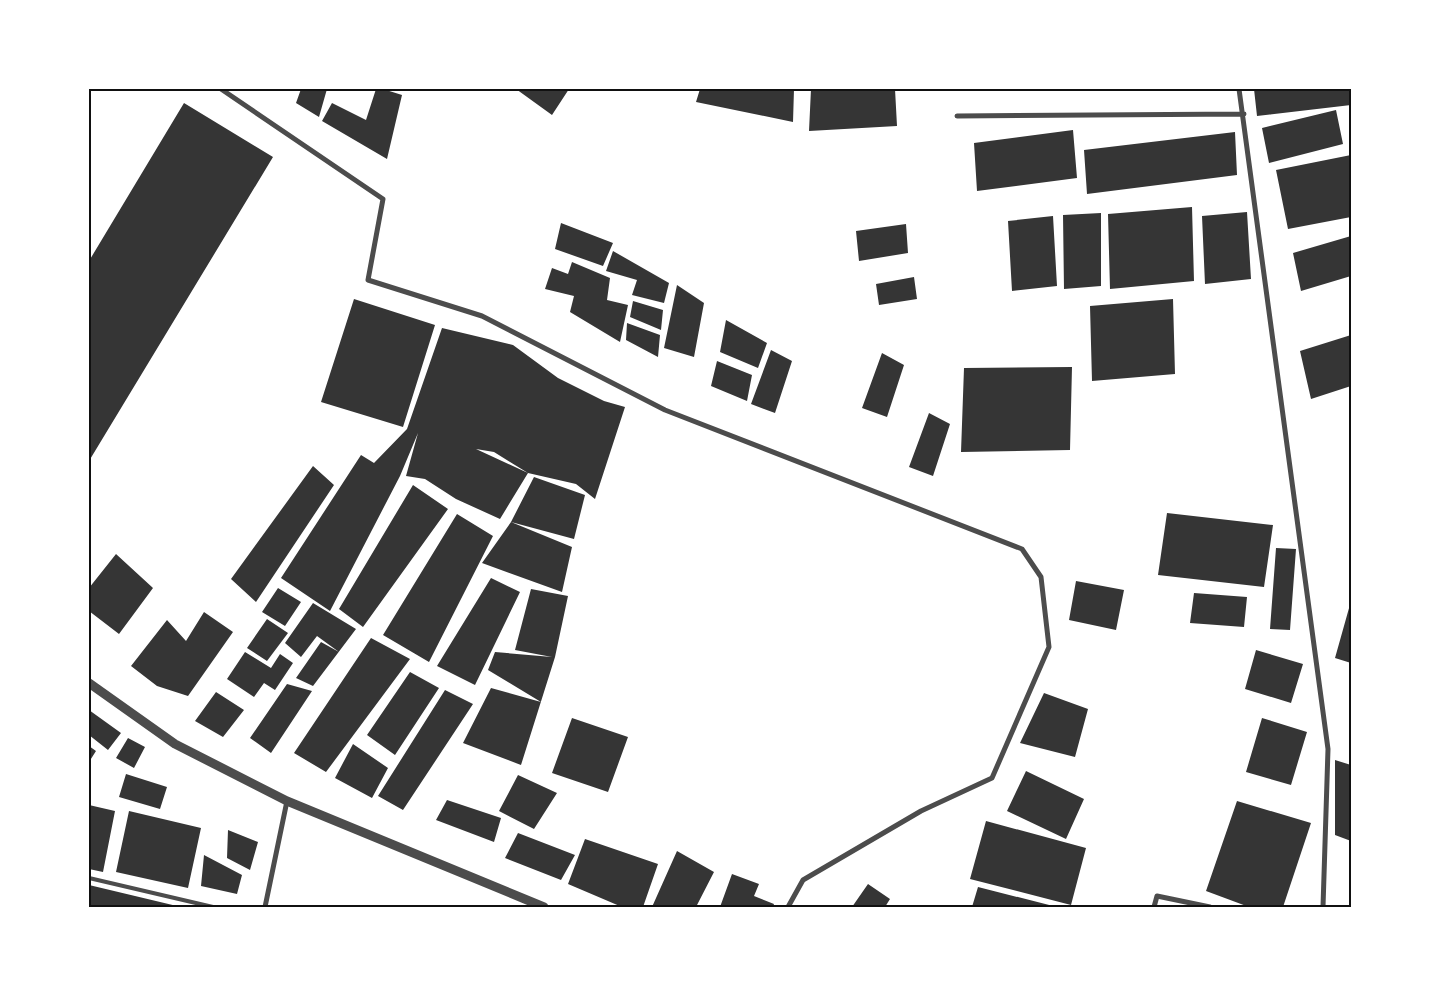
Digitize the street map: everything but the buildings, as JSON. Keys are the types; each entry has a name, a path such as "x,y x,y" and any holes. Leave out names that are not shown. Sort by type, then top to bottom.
{"street":[{"path":"221,89 383,199 368,280 482,316 665,410 1022,549 1041,576 1050,647 992,778 921,811 803,880 788,907"},
{"path":"1240,89 1328,749 1323,907"},
{"path":"957,116 1244,114"},
{"path":"89,684 175,744 287,801 544,907"},
{"path":"266,907 287,801"},
{"path":"1154,907 1157,896 1210,907"}],"lane":[{"path":"89,878 213,907"}]}
